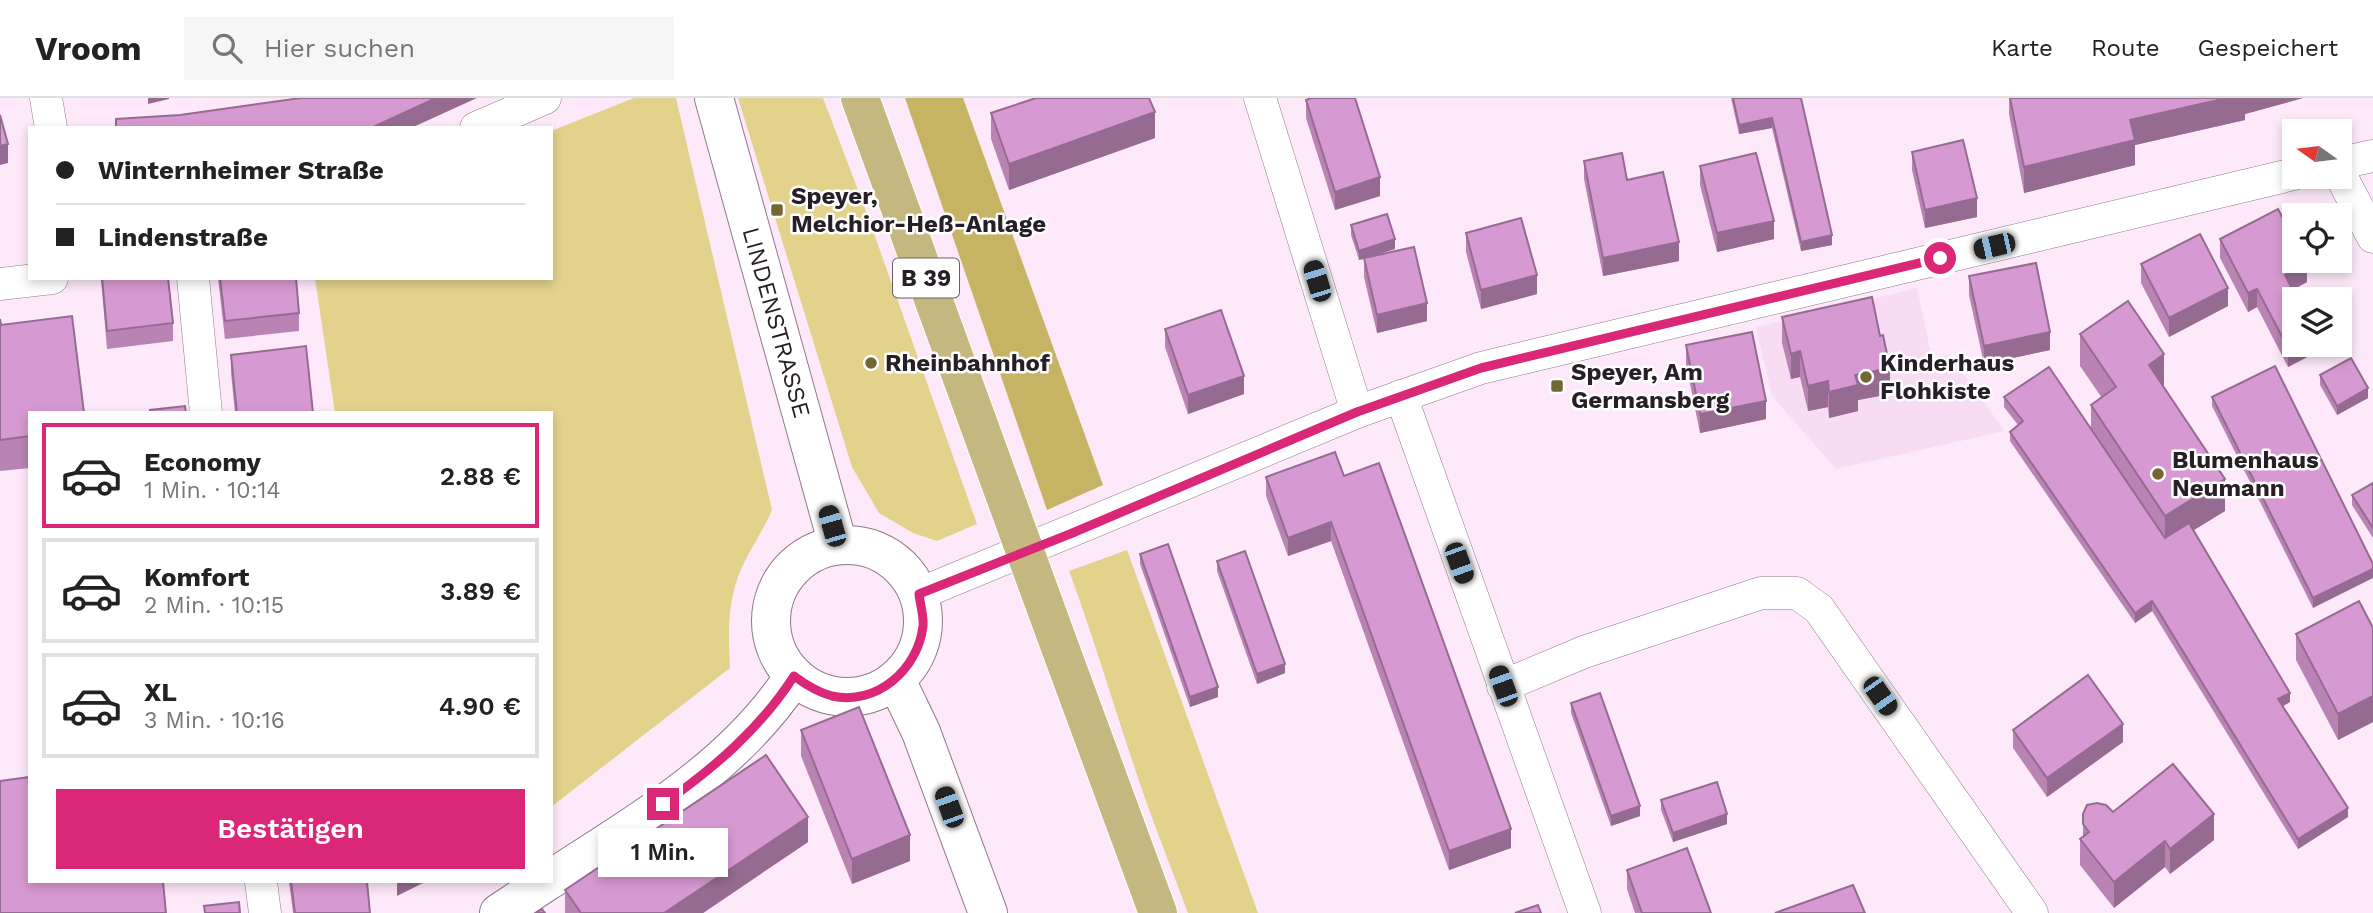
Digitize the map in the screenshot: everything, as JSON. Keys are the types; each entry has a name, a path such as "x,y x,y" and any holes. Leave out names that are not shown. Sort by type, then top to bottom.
{"main road":[{"name":"B 39","path":"860,98 1158,913"}],"street":[{"path":"46,98 51,126"},
{"path":"481,126 545,98"},
{"name":"LINDENSTRASSE","path":"714,98 838,545"},
{"path":"1259,98 1357,412"},
{"path":"2352,160 2373,156"},
{"path":"919,594 1070,534 1357,412 1481,368 2282,177"},
{"path":"2348,189 2373,237"},
{"path":"0,284 35,280"},
{"path":"192,280 206,411"},
{"path":"1401,396 1585,913"},
{"path":"838,545 863,546 887,556 906,572 919,594 923,625 915,655 896,680 877,691 845,697 812,689 794,676 778,653 771,625 775,597 789,572 811,554 838,545"},
{"path":"1503,686 1584,652 1760,593 1797,593 1819,609 2032,913"},
{"path":"553,878 627,830 719,762 776,703 794,676"},
{"path":"896,680 921,732 988,913"},
{"path":"261,883 265,913"},
{"path":"499,913 545,883"}],"shaded area":[{"path":"634,98 676,98 772,510 737,580 729,629 730,668 553,805 553,411 335,411 315,280 553,280 553,130"},
{"path":"738,98 823,98 977,524 937,541 913,533 879,513 852,467"},
{"path":"905,98 963,98 1103,485 1047,510"},
{"name":"Kinderhaus Flohkiste","path":"1917,288 1932,358 1949,355 2005,431 1836,469 1772,396 1756,327"},
{"path":"1127,550 1258,913 1188,913 1147,803 1069,571"}],"building":[{"path":"301,98 436,98 375,126 116,126 116,119 180,115"},
{"path":"1036,98 1149,98 1155,112 1009,164 991,113"},
{"path":"1355,98 1380,177 1335,192 1306,100"},
{"path":"1733,98 1801,98 1832,235 1801,242 1772,118 1739,125"},
{"path":"2010,98 2227,98 2130,120 2135,140 2024,167"},
{"path":"0,115 8,144 0,146"},
{"path":"1963,140 1977,198 1925,210 1912,152"},
{"path":"1622,153 1627,180 1663,172 1679,242 1603,258 1584,161"},
{"path":"1756,153 1774,221 1717,233 1700,166"},
{"path":"2278,209 2282,216 2282,273 2289,273 2285,275 2291,287 2282,287 2282,337 2257,289 2248,293 2220,239"},
{"path":"1387,214 1395,239 1359,251 1351,225"},
{"path":"1521,218 1537,275 1481,290 1466,233"},
{"path":"2200,234 2228,288 2169,318 2141,264"},
{"path":"1414,247 1427,303 1377,315 1364,258"},
{"path":"2036,263 2050,332 1984,346 1969,276"},
{"path":"102,280 168,280 173,323 107,331"},
{"path":"220,280 296,280 299,313 225,321"},
{"path":"1872,297 1890,368 1855,375 1858,385 1829,392 1828,381 1808,386 1800,351 1791,354 1782,317"},
{"name":"Blumenhaus Neumann","path":"2128,301 2164,354 2149,365 2225,479 2165,516 2091,405 2116,387 2080,334"},
{"path":"1221,310 1244,376 1188,395 1165,329"},
{"path":"72,316 84,411 28,411 28,436 0,440 0,319 1,325"},
{"path":"1752,332 1766,401 1700,414 1686,345"},
{"path":"306,346 313,411 237,411 231,355"},
{"path":"2351,358 2368,388 2337,406 2320,375"},
{"path":"2275,366 2373,564 2373,569 2313,598 2212,397"},
{"path":"2049,367 2165,538 2189,523 2290,693 2278,699 2348,808 2298,839 2152,601 2135,613 2010,432 2023,421 2004,397"},
{"path":"185,406 186,411 150,411"},
{"path":"1335,452 1344,476 1379,463 1511,829 1449,851 1331,522 1288,538 1266,477"},
{"path":"2373,483 2373,528 2352,495"},
{"path":"1168,544 1218,687 1190,697 1140,554"},
{"path":"1245,551 1285,664 1257,674 1217,561"},
{"path":"2359,601 2373,628 2373,696 2338,714 2296,634"},
{"path":"2088,675 2123,724 2047,778 2013,730"},
{"path":"1600,693 1640,806 1611,816 1571,703"},
{"path":"859,707 910,835 852,859 801,730"},
{"path":"766,755 808,817 664,913 581,913 565,890"},
{"path":"2173,764 2214,814 2170,849 2165,841 2114,882 2080,839 2089,832 2083,824 2087,805 2106,805 2113,812"},
{"path":"28,777 28,883 163,883 166,913 0,913 0,781"},
{"path":"1717,782 1727,814 1673,833 1661,800"},
{"path":"1687,848 1711,913 1642,913 1627,870"},
{"path":"291,883 367,883 370,913 295,913"},
{"path":"1853,885 1865,913 1775,913"},
{"path":"239,902 240,913 205,913 204,906"},
{"path":"1538,905 1541,913 1515,913"}],"place":[{"name":"Speyer, Melchior-Heß-Anlage","path":"777,210"},
{"name":"Rheinbahnhof","path":"871,363"},
{"name":"Kinderhaus Flohkiste","path":"1866,377"},
{"name":"Speyer, Am Germansberg","path":"1557,386"},
{"name":"Blumenhaus Neumann","path":"2158,474"}],"route":[{"path":"663,804 729,754 776,703 794,676 812,689 834,696 856,697 877,691 896,680 915,655 923,625 919,594 1070,534 1357,412 1481,368 1940,258"}]}
